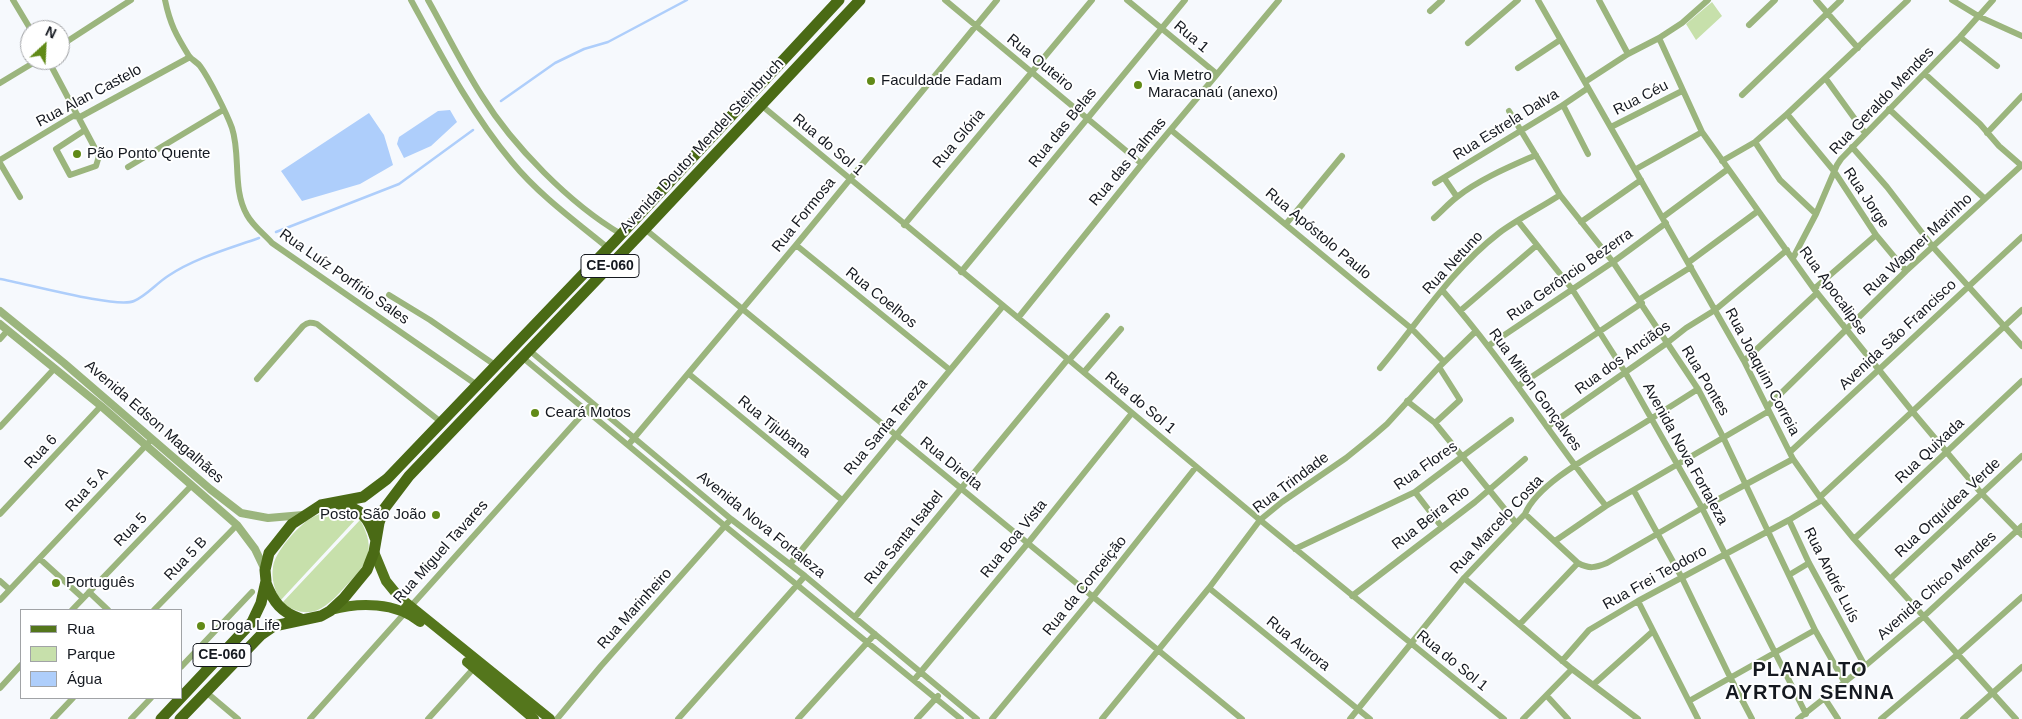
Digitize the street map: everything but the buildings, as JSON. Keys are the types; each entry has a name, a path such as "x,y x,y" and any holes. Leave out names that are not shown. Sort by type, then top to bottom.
{"highway":[{"name":"Avenida Doutor Mendel Steinbruch","path":"336,504 363,497 376,488 608,248 839,0"},
{"name":"Avenida Doutor Mendel Steinbruch","path":"376,540 378,522 384,509 399,489 860,0"},
{"path":"336,504 353,507 364,514 369,520 376,540"},
{"name":"CE-060","path":"182,697 252,622 261,602 269,553 274,545 292,524 305,515 321,505 336,504"},
{"name":"CE-060","path":"180,719 261,635 274,626 302,619 312,619 330,611 359,582 367,570 374,552 376,540"},
{"path":"265,575 270,595 277,606 290,616 302,619"},
{"name":"CE-060","path":"161,719 180,699"}],"main road":[{"path":"374,552 386,581 416,619 534,719"},
{"path":"330,611 349,605 407,609 552,718"}],"street":[{"path":"13,0 25,20"},
{"path":"70,40 131,0"},
{"name":"Rua Luíz Porfírio Sales","path":"165,0 169,20 174,32 184,44 190,57 200,66 232,128 242,200 246,214 272,244 477,385"},
{"path":"421,0 412,2 471,104 512,162 556,206 608,248"},
{"path":"428,0 482,97 529,156 562,189 601,222 621,234"},
{"name":"Rua Outeiro","path":"945,0 1142,164"},
{"name":"Rua Formosa","path":"629,444 796,246 997,0"},
{"name":"Rua Glória","path":"904,225 1092,0"},
{"name":"Rua 1","path":"1127,0 1217,74"},
{"name":"Rua das Belas","path":"961,272 1185,0"},
{"name":"Rua das Palmas","path":"1018,318 1278,0"},
{"path":"1430,12 1442,0"},
{"path":"1468,44 1518,0"},
{"name":"Rua Joaquim Correia","path":"1538,0 1744,361 1793,459 1821,499 1854,539 2016,719"},
{"path":"1608,0 1600,2 1628,54"},
{"name":"Rua Estrela Dalva","path":"1435,183 1563,105 1628,54 1659,38 1682,23 1708,0"},
{"path":"1749,25 1775,0"},
{"path":"1816,0 1858,48"},
{"path":"1742,96 1841,0"},
{"path":"1722,161 1755,142 1826,79 1908,0"},
{"path":"1952,0 1980,17 2022,36"},
{"name":"Rua Geraldo Mendes","path":"1793,258 1816,214 1834,171 1852,147 1960,38 1993,0"},
{"name":"Rua Apocalipse","path":"1659,38 1702,132 1816,291 1878,370 1982,494 2021,530"},
{"path":"1960,38 1997,66"},
{"path":"1518,68 1560,40"},
{"name":"Rua Alan Castelo","path":"0,161 73,116 80,117 190,57"},
{"path":"0,82 21,70"},
{"path":"54,70 100,156 96,166 70,175 56,150 85,130"},
{"path":"1925,74 2022,166"},
{"path":"1826,79 1865,133"},
{"name":"Rua Céu","path":"1611,127 1682,91"},
{"path":"1987,132 2022,96"},
{"path":"471,104 482,97"},
{"name":"Rua do Sol 1","path":"761,105 1295,549 1504,719"},
{"path":"1563,105 1588,154"},
{"path":"1889,109 1984,199"},
{"path":"128,167 223,110"},
{"name":"Rua Pontes","path":"1509,111 1560,195 1641,301 1698,389 1746,484 1815,630 1845,683"},
{"name":"Rua Jorge","path":"1787,114 1834,171 1876,235 1906,271"},
{"name":"Rua Apóstolo Paulo","path":"1171,130 1412,329 1444,362"},
{"path":"1636,169 1702,132"},
{"path":"1755,142 1780,180 1816,214"},
{"path":"1852,147 1887,187 1933,247 1968,288 2022,346"},
{"path":"1434,218 1457,197 1497,173 1536,155"},
{"path":"1286,224 1342,156"},
{"path":"0,161 20,197"},
{"name":"Rua Wagner Marinho","path":"1555,541 1606,506 1634,491 1768,409 1906,271 2022,166"},
{"name":"Rua Gerôncio Bezerra","path":"1488,346 1613,262 1728,169"},
{"path":"1444,178 1457,197"},
{"path":"1581,222 1642,180"},
{"name":"Rua Netuno","path":"1380,368 1442,290 1483,247 1500,232 1560,195"},
{"path":"1518,386 1641,301 1758,211"},
{"name":"Avenida Nova Fortaleza","path":"1518,221 1572,289 1625,372 1702,508 1774,654 1806,714"},
{"name":"Rua Direita","path":"645,230 1242,719"},
{"path":"1744,361 1876,235"},
{"name":"Avenida São Francisco","path":"1790,452 2022,237"},
{"path":"1460,311 1537,245"},
{"name":"Rua Coelhos","path":"796,246 950,370"},
{"path":"1715,310 1788,250"},
{"name":"Rua Milton Gonçalves","path":"1442,290 1488,346 1574,466 1606,506"},
{"path":"390,295 495,365"},
{"name":"Rua Santa Tereza","path":"790,564 1003,306"},
{"name":"Rua dos Anciãos","path":"1547,427 1686,328 1715,310"},
{"name":"Rua Frei Teodoro","path":"1562,661 1589,630 1638,601 1789,520 1821,499 1912,411 2022,310"},
{"name":"Avenida Edson Magalhães","path":"0,311 64,363 210,489 242,513 268,518 305,515"},
{"name":"Rua Santa Isabel","path":"855,617 1068,359 1107,316"},
{"path":"257,379 303,326 312,322 441,422"},
{"name":"Avenida Edson Magalhães","path":"0,324 101,406 237,525 255,549 265,575"},
{"path":"1084,372 1121,329"},
{"path":"0,339 8,330"},
{"name":"Rua Trindade","path":"1105,718 1157,649 1209,588 1260,520 1372,437 1476,331"},
{"name":"Avenida Nova Fortaleza","path":"526,353 635,438 978,719"},
{"name":"Avenida Nova Fortaleza","path":"526,353 587,410 725,526 962,719"},
{"path":"0,427 54,369 64,363"},
{"path":"1436,423 1460,400 1439,367"},
{"name":"Rua Tijubana","path":"689,374 842,500"},
{"name":"Rua Quixada","path":"1854,539 2022,381"},
{"name":"Rua Marcelo Costa","path":"1350,719 1464,578 1525,514 1528,506 1551,484 1574,466 1698,389"},
{"path":"1407,401 1436,423 1516,523"},
{"name":"Rua Miguel Tavares","path":"310,719 592,404"},
{"name":"Rua 6","path":"0,514 101,406"},
{"name":"Rua Boa Vista","path":"914,680 1028,543 1132,412"},
{"name":"Rua Flores","path":"1295,549 1415,492 1511,420"},
{"name":"Rua 5 A","path":"0,600 152,439"},
{"name":"Rua Orquídea Verde","path":"1890,579 2022,456"},
{"name":"Rua Beira Rio","path":"1352,596 1525,459"},
{"path":"1525,514 1578,563 1586,567 1595,568 1793,459"},
{"name":"Rua da Conceição","path":"992,719 1093,597 1196,467"},
{"name":"Rua 5","path":"73,609 192,485"},
{"path":"1634,491 1682,578 1752,719"},
{"path":"1415,492 1441,526"},
{"name":"Rua Marinheiro","path":"552,718 732,518"},
{"name":"Rua André Luís","path":"1789,520 1809,563 1866,666"},
{"name":"Rua 5 B","path":"155,609 237,525"},
{"name":"Avenida Chico Mendes","path":"1798,719 1866,666 2021,530"},
{"path":"40,559 83,598"},
{"path":"1520,624 1578,563"},
{"path":"1789,575 1809,563"},
{"path":"678,719 805,576"},
{"path":"1464,578 1562,661 1638,719"},
{"path":"0,581 9,589"},
{"name":"Rua Aurora","path":"1209,588 1370,719"},
{"path":"89,592 107,609"},
{"path":"182,666 252,592"},
{"path":"1881,719 2022,597"},
{"path":"1638,601 1652,632 1698,719"},
{"path":"1689,701 1815,630"},
{"path":"1594,684 1652,632"},
{"path":"798,719 875,634"},
{"path":"193,655 208,670"},
{"path":"0,688 20,666"},
{"path":"1963,719 2022,667"},
{"path":"428,719 474,668"},
{"path":"1523,719 1572,669"},
{"path":"917,719 943,690"},
{"path":"206,692 238,719"},
{"path":"1547,696 1568,719"},
{"path":"54,719 72,699"},
{"path":"131,719 147,699"},
{"path":"1825,699 1838,719"}],"green space":[{"path":"1712,2 1722,16 1696,40 1686,24"},
{"path":"338,510 351,513 357,518 280,601 274,584 273,567 282,548 292,535 308,520 322,513"},
{"path":"360,520 368,540 369,549 367,557 358,572 337,595 323,607 309,612 292,609 282,603"}],"water":[{"path":"450,110 457,122 431,146 404,158 397,144 399,137 438,111"},
{"path":"369,113 384,135 393,165 360,184 302,201 281,171"}],"waterway":[{"path":"501,101 555,63 584,49 608,42 687,0"},
{"path":"276,232 399,184 473,130"},
{"path":"0,279 90,299 124,303 134,301 143,296 168,276 189,264 259,238"}],"place":[{"name":"Faculdade Fadam","path":"871,81"},
{"name":"Via Metro Maracanaú (anexo)","path":"1138,85"},
{"name":"Pão Ponto Quente","path":"77,154"},
{"name":"Ceará Motos","path":"535,413"},
{"name":"Posto São João","path":"436,515"},
{"name":"Português","path":"56,583"},
{"name":"Droga Life","path":"201,626"}],"district":[{"name":"PLANALTO AYRTON SENNA","path":"1810,682"}]}
